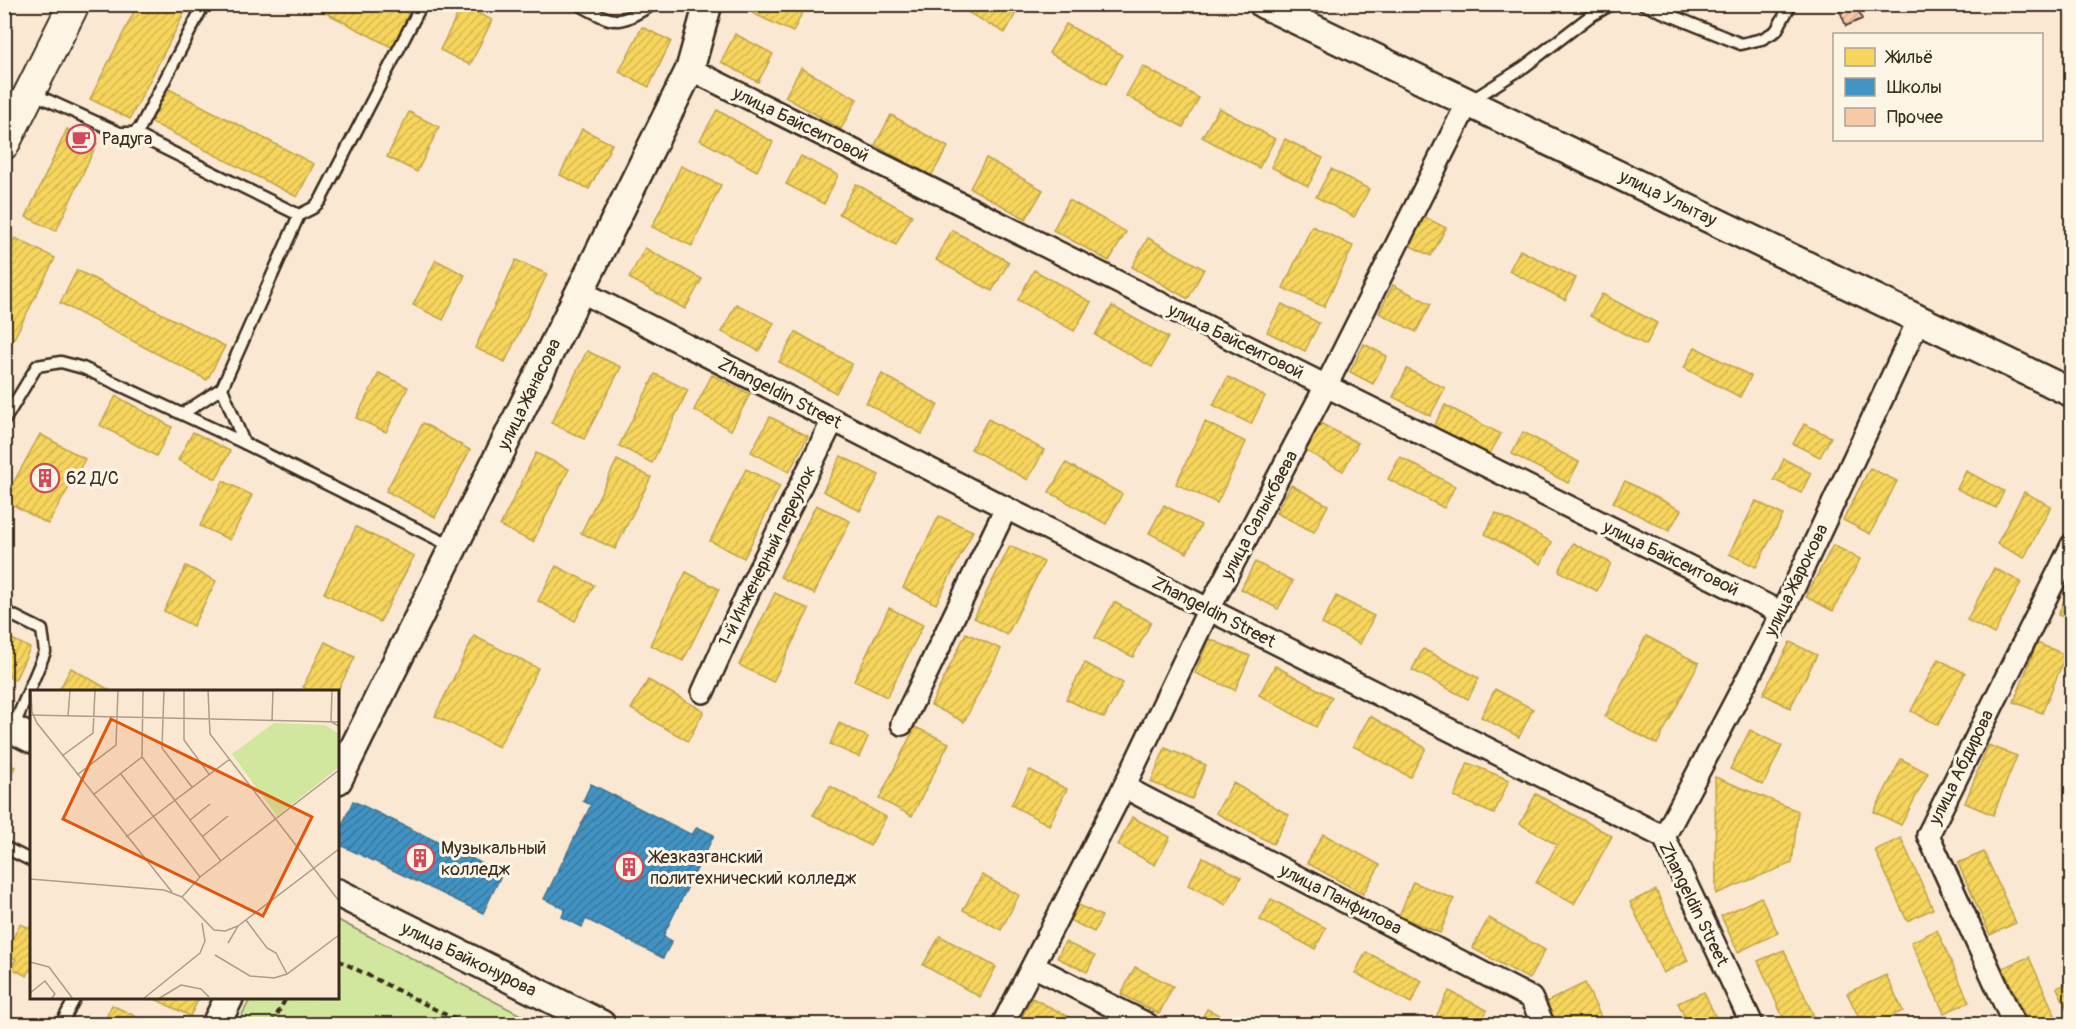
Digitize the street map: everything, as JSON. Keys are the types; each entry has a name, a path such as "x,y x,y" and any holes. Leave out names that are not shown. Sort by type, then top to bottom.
{"main road":[{"path":"4,144 74,4"}],"street":[{"name":"улица Жанасова","path":"339,778 690,69 708,4"},
{"name":"улица Улытау","path":"1263,4 2072,393"},
{"name":"улица Байсеитовой","path":"690,69 1782,613"},
{"name":"улица Салыкбаева","path":"1003,1024 1124,787 1209,609 1326,386 1468,102"},
{"name":"Zhangeldin Street","path":"580,291 1006,508 1664,837 1752,1024"},
{"name":"улица Жарокова","path":"1664,837 1782,613 1919,319"},
{"name":"1-й Инженерный переулок","path":"702,692 748,590 834,420"},
{"path":"902,724 1006,508"},
{"name":"улица Абдирова","path":"2014,1024 1928,835 2072,545"},
{"name":"улица Панфилова","path":"1124,787 1531,998 1544,1024"},
{"name":"улица Байконурова","path":"339,893 602,1024"},
{"path":"1033,966 1147,1024"},
{"path":"216,1024 229,999"}],"lane":[{"path":"133,133 140,128 204,4"},
{"path":"182,414 222,388 299,215 313,208 320,201 422,4"},
{"path":"578,4 610,21 626,20 654,4"},
{"path":"1468,102 1524,67 1589,17 1612,4"},
{"path":"1643,4 1741,44 1762,39 1776,31 1791,4"},
{"path":"30,92 120,134 133,133 299,215"},
{"path":"4,421 37,366 61,362 83,368 244,443 453,548"},
{"path":"222,388 244,443"},
{"path":"4,611 42,630 45,652 31,690"},
{"path":"16,731 30,693"},
{"path":"4,848 30,860"},
{"path":"61,1024 74,999"}],"path":[{"path":"339,961 464,1024"},
{"path":"272,1024 285,999"}],"green space":[{"path":"339,921 538,1024 237,1024 250,999 339,999"}],"building: Жильё":[{"path":"138,4 189,4 130,119 90,99"},
{"path":"309,4 390,4 413,16 395,49"},
{"path":"756,4 806,4 793,32 752,13"},
{"path":"953,4 1021,4 1005,33"},
{"path":"462,5 492,20 470,65 440,50"},
{"path":"1066,24 1122,55 1106,84 1049,53"},
{"path":"642,27 671,41 649,87 619,72"},
{"path":"735,34 773,54 758,82 721,62"},
{"path":"1143,66 1199,98 1183,127 1126,96"},
{"path":"801,68 857,99 841,129 785,97"},
{"path":"167,88 314,164 297,197 149,121"},
{"path":"1219,108 1275,139 1259,168 1202,137"},
{"path":"717,110 773,142 757,171 700,140"},
{"path":"409,112 439,127 417,172 387,157"},
{"path":"891,115 948,147 931,176 875,145"},
{"path":"67,129 97,143 56,231 26,217"},
{"path":"582,129 612,144 589,189 560,175"},
{"path":"1285,139 1323,158 1308,186 1271,167"},
{"path":"801,156 838,175 824,204 786,184"},
{"path":"986,158 1043,190 1026,219 970,188"},
{"path":"681,166 721,185 692,246 652,227"},
{"path":"1331,169 1369,189 1354,217 1316,197"},
{"path":"856,184 912,215 896,245 839,214"},
{"path":"1069,200 1126,232 1109,261 1053,230"},
{"path":"1419,214 1446,228 1431,256 1404,243"},
{"path":"1312,226 1353,246 1324,307 1283,288"},
{"path":"952,230 1009,262 992,291 936,260"},
{"path":"15,238 55,258 4,358 4,258"},
{"path":"1148,238 1204,269 1188,299 1132,267"},
{"path":"645,248 702,279 685,309 629,278"},
{"path":"1520,250 1576,278 1565,300 1509,271"},
{"path":"436,260 465,275 443,320 413,305"},
{"path":"516,260 547,274 505,362 475,348"},
{"path":"77,270 225,346 207,380 60,303"},
{"path":"1034,270 1091,302 1074,331 1018,300"},
{"path":"1393,285 1431,304 1416,332 1379,313"},
{"path":"1602,294 1657,323 1646,345 1590,316"},
{"path":"736,304 774,323 759,351 722,332"},
{"path":"1282,304 1319,323 1305,351 1267,332"},
{"path":"1112,306 1168,337 1152,367 1095,335"},
{"path":"796,332 852,364 836,393 779,362"},
{"path":"1364,344 1387,356 1373,384 1350,372"},
{"path":"1695,347 1751,376 1740,397 1684,368"},
{"path":"587,351 621,367 584,439 551,423"},
{"path":"1407,369 1445,388 1430,416 1393,397"},
{"path":"379,373 408,387 386,432 356,418"},
{"path":"655,374 688,390 652,463 619,446"},
{"path":"882,374 938,405 922,434 866,403"},
{"path":"712,375 750,394 731,430 694,410"},
{"path":"1228,377 1265,396 1251,424 1213,405"},
{"path":"116,396 172,427 156,456 100,425"},
{"path":"1445,405 1501,434 1489,455 1434,426"},
{"path":"770,417 808,436 789,472 751,452"},
{"path":"988,419 1044,450 1028,480 971,449"},
{"path":"1205,422 1246,442 1217,503 1176,484"},
{"path":"423,423 470,450 435,517 386,491"},
{"path":"1320,423 1358,443 1343,471 1306,451"},
{"path":"1804,424 1831,437 1820,457 1793,444"},
{"path":"193,432 230,451 216,479 178,460"},
{"path":"1523,432 1579,462 1568,483 1512,454"},
{"name":"62 Д/С","path":"40,434 85,459 48,524 4,500"},
{"path":"536,453 569,469 533,542 500,526"},
{"path":"841,456 879,475 860,511 823,491"},
{"path":"1400,457 1455,486 1444,508 1388,479"},
{"path":"1784,459 1811,473 1801,493 1774,480"},
{"path":"617,460 651,477 615,549 581,533"},
{"path":"1066,463 1122,494 1106,524 1049,492"},
{"path":"1870,468 1897,481 1870,534 1843,520"},
{"path":"746,469 780,486 744,558 710,541"},
{"path":"1966,471 2004,491 1996,508 1957,489"},
{"path":"223,481 252,495 230,540 200,526"},
{"path":"1625,481 1681,510 1669,531 1613,502"},
{"path":"1291,485 1328,505 1314,532 1276,513"},
{"path":"2024,492 2051,506 2024,558 1997,544"},
{"path":"1756,501 1783,515 1756,567 1729,554"},
{"path":"816,505 850,521 814,594 780,577"},
{"path":"1164,505 1201,525 1187,553 1149,533"},
{"path":"1496,513 1552,542 1541,564 1485,534"},
{"path":"939,516 973,531 936,604 903,588"},
{"path":"356,527 414,556 380,622 324,593"},
{"path":"1573,543 1611,563 1597,591 1559,571"},
{"path":"1833,545 1860,559 1833,611 1806,597"},
{"path":"1010,546 1044,562 1007,635 974,618"},
{"path":"1255,562 1293,581 1278,609 1241,589"},
{"path":"186,566 216,581 193,626 164,611"},
{"path":"556,566 594,585 575,621 538,601"},
{"path":"1994,568 2021,582 1994,634 1967,620"},
{"path":"686,572 719,589 683,661 650,645"},
{"path":"2072,580 2072,620 2058,615"},
{"path":"775,593 809,609 773,682 739,665"},
{"path":"1336,596 1374,616 1360,644 1322,624"},
{"path":"1114,602 1151,622 1133,657 1095,638"},
{"path":"889,608 923,625 887,697 854,681"},
{"path":"966,633 1001,649 964,722 931,705"},
{"path":"4,635 30,648 15,680 4,674"},
{"path":"474,636 538,668 499,747 435,716"},
{"path":"1646,636 1699,663 1657,744 1605,717"},
{"path":"1209,639 1250,656 1235,690 1195,673"},
{"path":"325,642 355,657 338,690 308,690 303,687"},
{"path":"1790,642 1817,655 1790,708 1763,694"},
{"path":"2037,643 2066,655 2042,713 2014,702"},
{"path":"1423,649 1479,678 1468,699 1412,670"},
{"path":"1938,659 1965,673 1938,725 1911,711"},
{"path":"1085,663 1123,683 1104,718 1066,699"},
{"path":"1275,666 1332,697 1316,727 1259,695"},
{"path":"71,668 110,690 59,690"},
{"path":"648,680 704,711 688,741 631,709"},
{"path":"1495,689 1533,709 1519,737 1481,717"},
{"path":"1370,716 1426,748 1410,777 1353,746"},
{"path":"839,723 868,737 859,757 830,744"},
{"path":"915,727 949,743 912,816 879,799"},
{"path":"1750,730 1782,746 1763,785 1730,769"},
{"path":"1988,745 2017,756 1993,815 1965,803"},
{"path":"1165,748 1206,765 1192,799 1151,782"},
{"path":"1901,759 1928,773 1901,825 1874,812"},
{"path":"4,761 15,767 4,787"},
{"path":"1468,763 1509,780 1494,814 1454,797"},
{"path":"1030,770 1067,789 1049,825 1011,805"},
{"path":"1715,777 1798,811 1792,863 1716,894"},
{"path":"1233,783 1289,815 1273,844 1216,813"},
{"path":"830,786 886,817 870,846 813,815"},
{"path":"1536,794 1612,836 1574,904 1536,883 1557,845 1520,824"},
{"path":"1132,817 1170,837 1155,865 1118,845"},
{"path":"1323,834 1380,865 1363,894 1307,863"},
{"path":"1901,838 1933,909 1907,921 1875,850"},
{"path":"1984,852 2016,923 1990,935 1958,863"},
{"path":"1203,857 1241,877 1226,905 1188,885"},
{"path":"982,875 1019,895 1001,930 963,910"},
{"path":"1413,882 1454,899 1440,933 1399,916"},
{"path":"1656,890 1688,961 1663,973 1630,902"},
{"path":"1761,897 1778,933 1738,952 1721,916"},
{"path":"1271,899 1326,928 1315,949 1260,920"},
{"path":"1072,902 1102,916 1094,932 1065,918"},
{"path":"1489,918 1545,950 1529,979 1472,948"},
{"path":"20,924 30,928 30,970 27,976 11,968 16,959 5,954"},
{"path":"1937,930 1969,1002 1944,1013 1911,942"},
{"path":"940,936 996,967 980,997 923,965"},
{"path":"1065,942 1095,956 1087,972 1057,958"},
{"path":"1784,950 1816,1021 1808,1024 1786,1024 1758,961"},
{"path":"1366,952 1422,981 1411,1003 1355,973"},
{"path":"2029,957 2059,1024 2029,1024 2003,968"},
{"path":"1135,967 1173,986 1159,1014 1121,994"},
{"path":"1886,975 1903,1011 1874,1024 1862,1024 1847,993"},
{"path":"2072,981 2072,1019 2057,988"},
{"path":"1585,983 1602,1019 1590,1024 1557,1024 1546,1002"},
{"path":"1449,991 1487,1010 1480,1024 1446,1024 1435,1019"},
{"path":"1704,992 1719,1024 1688,1024 1678,1003"},
{"path":"1032,998 1083,1024 1031,1024 1021,1019"},
{"path":"155,999 198,999 190,1016"},
{"path":"112,1005 151,1024 103,1024"},
{"path":"1207,1009 1237,1024 1199,1024"}],"building: Школы":[{"name":"Жезказганский политехнический колледж","path":"591,784 692,835 697,827 714,835 663,936 672,941 663,958 586,919 582,927 562,917 565,909 544,899 591,805 583,801"},
{"name":"Музыкальный колледж","path":"353,801 502,873 483,913 339,844 339,832"}],"building: Прочее":[{"path":"1837,4 1856,4 1862,19 1846,26"}],"place":[{"name":"Радуга","path":"81,139"},
{"name":"62 Д/С","path":"45,478"},
{"name":"Музыкальный колледж","path":"420,858"},
{"name":"Жезказганский политехнический колледж","path":"629,867"}]}
